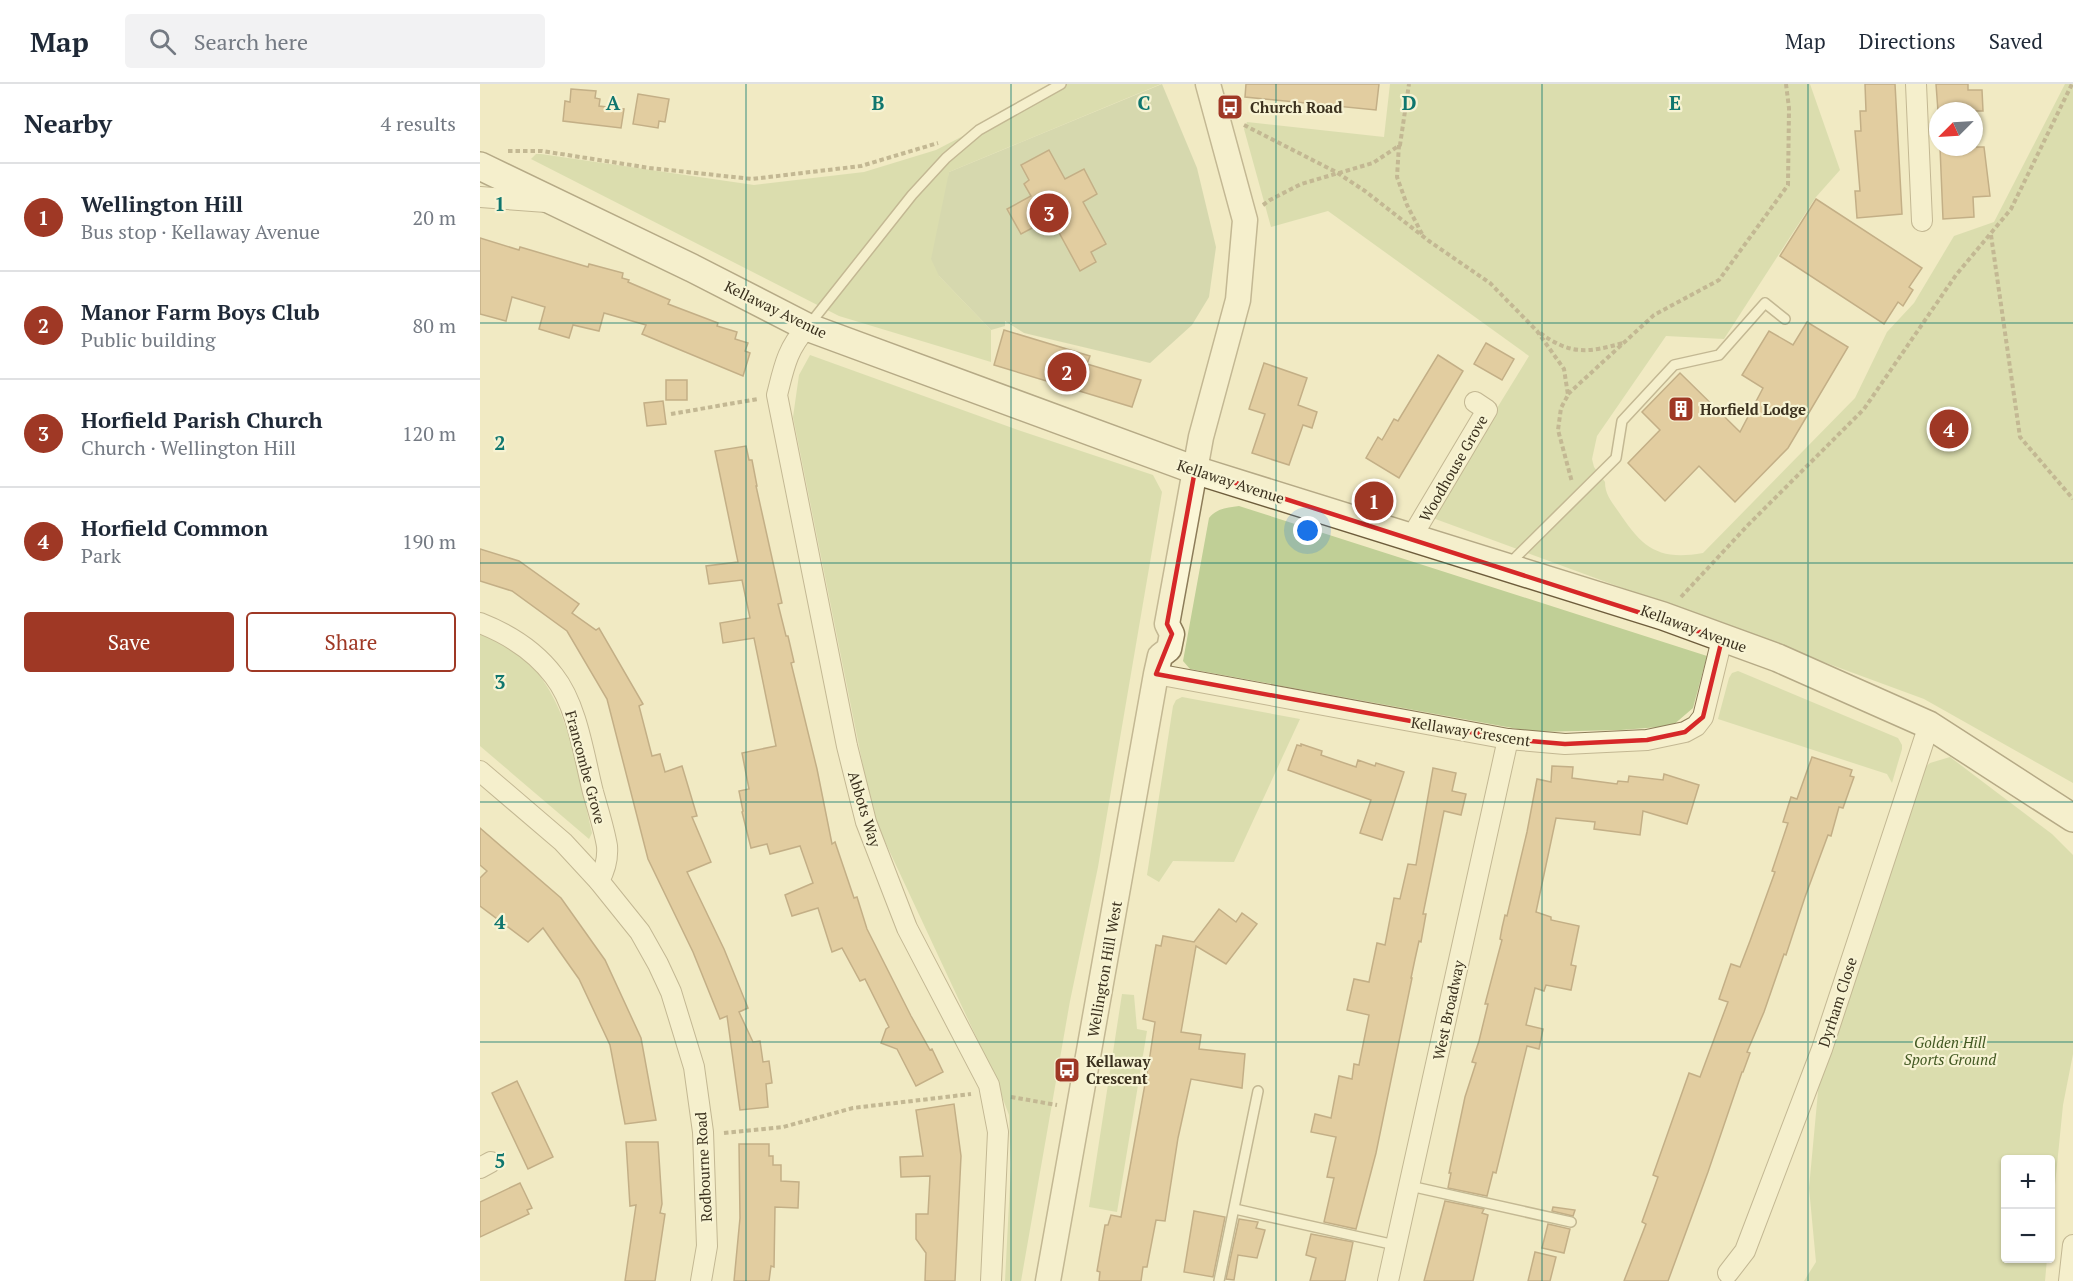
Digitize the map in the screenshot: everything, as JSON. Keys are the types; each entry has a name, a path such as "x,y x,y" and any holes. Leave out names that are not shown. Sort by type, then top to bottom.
{"main road":[{"name":"Kellaway Avenue","path":"490,158 555,202 807,327 1195,470 1663,616 1778,658 1929,724 2071,812"}],"street":[{"name":"Wellington Hill West","path":"1051,1280 1079,1108 1158,665 1152,646 1155,630 1167,624 1195,470 1238,300 1245,220 1208,84"},
{"path":"1916,84 1922,221"},
{"name":"Kellaway Avenue","path":"480,197 555,202"},
{"name":"Abbots Way","path":"807,327 796,338 785,359 777,395 847,746 866,822 907,928 989,1085 998,1132 991,1281"},
{"name":"Woodhouse Grove","path":"1411,538 1487,410 1475,402"},
{"name":"Francombe Grove","path":"480,623 506,635 522,646 554,675 563,689 576,724 607,846 606,867 599,881"},
{"name":"Kellaway Crescent","path":"1158,665 1508,740 1576,743 1647,740 1685,732 1696,726 1703,717 1722,639"},
{"name":"Dyrham Close","path":"1728,1273 1745,1251 1822,1048 1929,724"},
{"name":"West Broadway","path":"1388,1281 1508,740"},
{"name":"Rodbourne Road","path":"480,771 563,842 599,881 640,932 671,992 694,1067 703,1132 706,1246 701,1281"},
{"path":"2069,1281 2073,1245"}],"lane":[{"path":"807,327 912,195 946,158 979,130 1061,84"},
{"path":"1505,567 1616,458 1622,421 1674,365 1719,356 1765,303 1785,319"},
{"path":"1219,1281 1258,1091"},
{"path":"1410,1186 1571,1222"},
{"path":"1235,1209 1395,1245"}],"path":[{"path":"1409,84 1397,177 1407,205 1424,237"},
{"path":"1576,498 1558,430 1562,408 1568,395 1654,315 1719,280 1788,185 1789,108 1786,84"},
{"path":"1663,616 1747,526 1864,409 1956,275 2011,208 2072,84"},
{"path":"1216,111 1336,172 1490,283 1537,331 1564,369 1568,395"},
{"path":"490,158 542,150 650,168 752,179 861,166 979,130"},
{"path":"1245,220 1270,200 1301,184 1373,163 1400,145"},
{"path":"1990,235 2020,437 2073,499"},
{"path":"1537,331 1558,346 1592,352 1625,342"},
{"path":"671,414 777,395"},
{"path":"703,1132 723,1133 783,1127 853,1108 956,1095 991,1094 1079,1108"}],"highlighted area":[{"path":"1195,470 1722,639 1703,717 1685,732 1647,740 1565,744 1508,739 1156,674 1172,634 1167,624"}],"green space":[{"path":"1063,84 1161,84 949,172 939,276 991,330 991,362 839,316 531,159 536,154 541,154 754,185 864,172 936,150"},
{"path":"1162,84 1197,168 1216,247 1209,297 1192,325 1150,363 1024,333 1005,321 1005,326 991,330 939,276 931,259 949,172","holes":["1049,150 1065,179 1083,202 1106,244 1091,252 1096,262 1081,271 1051,218 1021,234 1007,209 1031,196 1024,184 1029,180 1021,165"]},
{"path":"1390,84 1810,84 1840,170 1816,197 1724,339 1666,336 1597,436 1592,459 1594,467 1605,482 1609,497 1635,534 1643,542 1662,553 1687,555 1703,553 1855,398 1887,332 1914,303 1954,236 1994,222 2065,84 2073,84 2073,783 1924,699 1430,517 1529,356 1328,211 1271,227 1244,129 1247,122 1384,137"},
{"path":"810,355 1018,430 1153,475 1162,492 1098,867 1070,1001 1021,1281 1005,1281 1011,1165 1009,1115 993,1073 874,818 793,417 799,375"},
{"path":"1239,506 1707,656 1693,708 1672,726 1534,732 1190,669 1183,661 1209,518 1219,510"},
{"path":"480,634 517,653 528,662 543,680 554,699 577,765 592,833 589,839 480,746"},
{"path":"1738,671 1898,738 1902,749 1892,783 1887,774 1718,719 1729,678 1732,673"},
{"path":"1182,697 1300,719 1234,862 1173,861 1159,882 1147,875 1173,706 1176,700"},
{"name":"Golden Hill Sports Ground","path":"1950,757 2052,834 2073,855 2073,1054 2063,1105 2055,1185 2055,1155 2001,1155 2001,1263 2047,1263 2045,1281 1804,1281 1816,1262 1809,1188 1822,1049 1921,771 1930,763"},
{"path":"1122,994 1134,995 1137,1029 1147,1031 1117,1212 1089,1207"}],"building":[{"path":"1246,84 1379,84 1376,110 1245,97"},
{"path":"1865,84 1895,84 1902,214 1857,218 1855,191 1860,191 1855,131 1861,131 1860,111 1866,111"},
{"path":"1936,84 1968,84 1968,90 1982,90 1983,102 1937,102"},
{"path":"571,89 596,91 595,98 600,99 599,106 624,109 621,128 563,121 565,101 570,102"},
{"path":"638,94 669,99 665,122 659,121 658,128 633,124"},
{"path":"1984,147 1990,196 1973,197 1974,217 1943,219 1940,156 1983,156"},
{"path":"1049,150 1065,179 1084,169 1097,194 1083,202 1106,244 1091,252 1096,262 1080,271 1051,218 1021,234 1007,209 1031,196 1024,184 1029,180 1021,165"},
{"path":"1816,199 1922,268 1909,287 1913,290 1903,306 1898,302 1884,324 1780,256"},
{"path":"480,238 588,267 589,264 623,273 622,278 670,300 668,304 718,323 717,326 737,332 735,339 748,343 745,351 750,353 743,376 642,334 646,325 604,313 599,331 573,325 569,338 539,329 545,307 512,297 506,321 480,314"},
{"name":"Horfield Lodge","path":"1807,322 1848,347 1788,448 1735,502 1699,466 1665,501 1628,463 1660,430 1642,412 1680,373 1740,432 1763,388 1742,375 1769,331 1793,345"},
{"path":"1004,330 1090,356 1087,364 1141,380 1132,407 994,365"},
{"path":"1486,343 1514,359 1502,380 1474,364"},
{"path":"1438,355 1463,371 1399,478 1366,458 1378,437 1382,440 1394,419 1398,421"},
{"path":"1264,363 1307,378 1298,405 1317,412 1312,428 1303,425 1289,465 1252,453 1265,414 1249,409"},
{"path":"666,380 687,380 687,400 666,400"},
{"path":"663,401 666,424 647,426 644,403"},
{"path":"746,446 749,460 752,460 782,603 778,604 794,662 791,663 817,769 832,844 835,842 867,929 911,1016 930,1050 932,1049 943,1072 916,1086 897,1049 881,1043 889,1027 865,979 860,981 842,948 832,952 818,908 792,916 785,895 813,883 800,846 770,854 767,844 751,848 739,791 749,789 742,753 776,746 754,638 723,643 720,623 750,618 742,580 709,584 706,566 738,562 715,451"},
{"path":"480,549 519,561 579,604 572,613 596,630 599,628 643,704 639,706 652,756 660,754 665,772 682,766 697,816 692,817 711,862 687,872 724,949 748,1008 739,1012 753,1042 760,1041 763,1062 769,1061 772,1083 766,1084 768,1107 740,1110 727,1016 720,1019 693,952 648,859 607,699 567,631 512,591 480,581"},
{"path":"1301,744 1322,751 1321,755 1356,767 1358,760 1404,772 1382,840 1360,833 1371,800 1288,770 1297,745 1301,746"},
{"path":"1812,757 1852,770 1850,776 1854,777 1843,808 1839,807 1831,836 1828,835 1786,955 1784,954 1747,1052 1750,1053 1668,1281 1624,1281 1646,1224 1642,1222 1658,1177 1653,1175 1689,1073 1700,1077 1728,1002 1719,999 1731,964 1740,967 1775,872 1772,871 1788,823 1783,822 1791,797 1797,799"},
{"path":"1552,766 1573,767 1572,778 1617,784 1618,781 1628,782 1629,776 1663,780 1664,774 1699,785 1687,824 1643,811 1640,835 1594,829 1595,822 1556,818 1536,912 1551,917 1551,920 1579,926 1571,965 1576,966 1571,990 1546,985 1544,991 1535,988 1526,1025 1543,1029 1539,1049 1527,1046 1496,1173 1493,1172 1487,1196 1448,1188 1451,1173 1449,1173 1465,1097 1476,1063 1472,1062 1488,1004 1485,1004 1527,832 1537,779 1551,782"},
{"path":"1433,768 1456,773 1452,791 1466,794 1461,815 1444,811 1423,914 1426,914 1421,942 1419,941 1415,959 1376,1153 1356,1229 1324,1222 1334,1178 1327,1177 1336,1137 1311,1132 1315,1114 1331,1118 1339,1076 1352,1079 1354,1064 1359,1065 1369,1015 1347,1010 1354,979 1369,982 1377,943 1385,945 1394,898 1400,899 1408,864 1416,865"},
{"path":"480,828 561,898 605,960 641,1038 656,1120 625,1124 610,1045 579,979 543,928 528,942 480,906 480,878 487,871 480,865"},
{"path":"1219,909 1236,922 1242,913 1257,924 1226,964 1196,946 1181,1032 1201,1035 1199,1049 1245,1054 1242,1088 1191,1079 1178,1138 1165,1221 1156,1220 1147,1267 1143,1267 1141,1281 1099,1281 1100,1272 1097,1271 1105,1225 1108,1225 1111,1215 1121,1217 1149,1062 1155,1022 1143,1019 1156,945 1161,946 1163,936 1194,942"},
{"path":"517,1081 553,1157 528,1169 492,1093"},
{"path":"954,1104 961,1156 955,1281 925,1281 926,1253 916,1239 916,1214 928,1214 930,1176 901,1177 900,1157 923,1156 916,1110"},
{"path":"626,1142 658,1142 662,1204 660,1213 665,1214 655,1281 625,1281 636,1205 630,1206"},
{"path":"739,1144 769,1144 769,1156 773,1156 773,1165 781,1165 781,1181 799,1182 798,1208 775,1207 774,1267 771,1266 769,1281 734,1281 740,1218"},
{"path":"520,1183 532,1208 527,1210 529,1214 480,1237 480,1202"},
{"path":"1445,1201 1484,1209 1482,1213 1488,1215 1473,1281 1424,1281"},
{"path":"1553,1207 1575,1210 1573,1216 1552,1211"},
{"path":"1194,1211 1225,1217 1213,1277 1184,1272"},
{"path":"1239,1219 1258,1222 1256,1228 1265,1230 1257,1258 1238,1255 1234,1280 1226,1279"},
{"path":"1548,1224 1570,1229 1564,1253 1542,1248"},
{"path":"1311,1234 1353,1242 1345,1281 1310,1281 1316,1258 1306,1255"},
{"path":"1535,1252 1556,1257 1550,1281 1528,1281"}],"place":[{"name":"Church Road","path":"1230,107"},
{"name":"Horfield Parish Church","path":"1049,213"},
{"name":"Manor Farm Boys Club","path":"1067,372"},
{"name":"Horfield Lodge","path":"1681,409"},
{"name":"Horfield Common","path":"1949,429"},
{"name":"Wellington Hill","path":"1374,501"},
{"name":"Kellaway Crescent","path":"1067,1070"}]}
